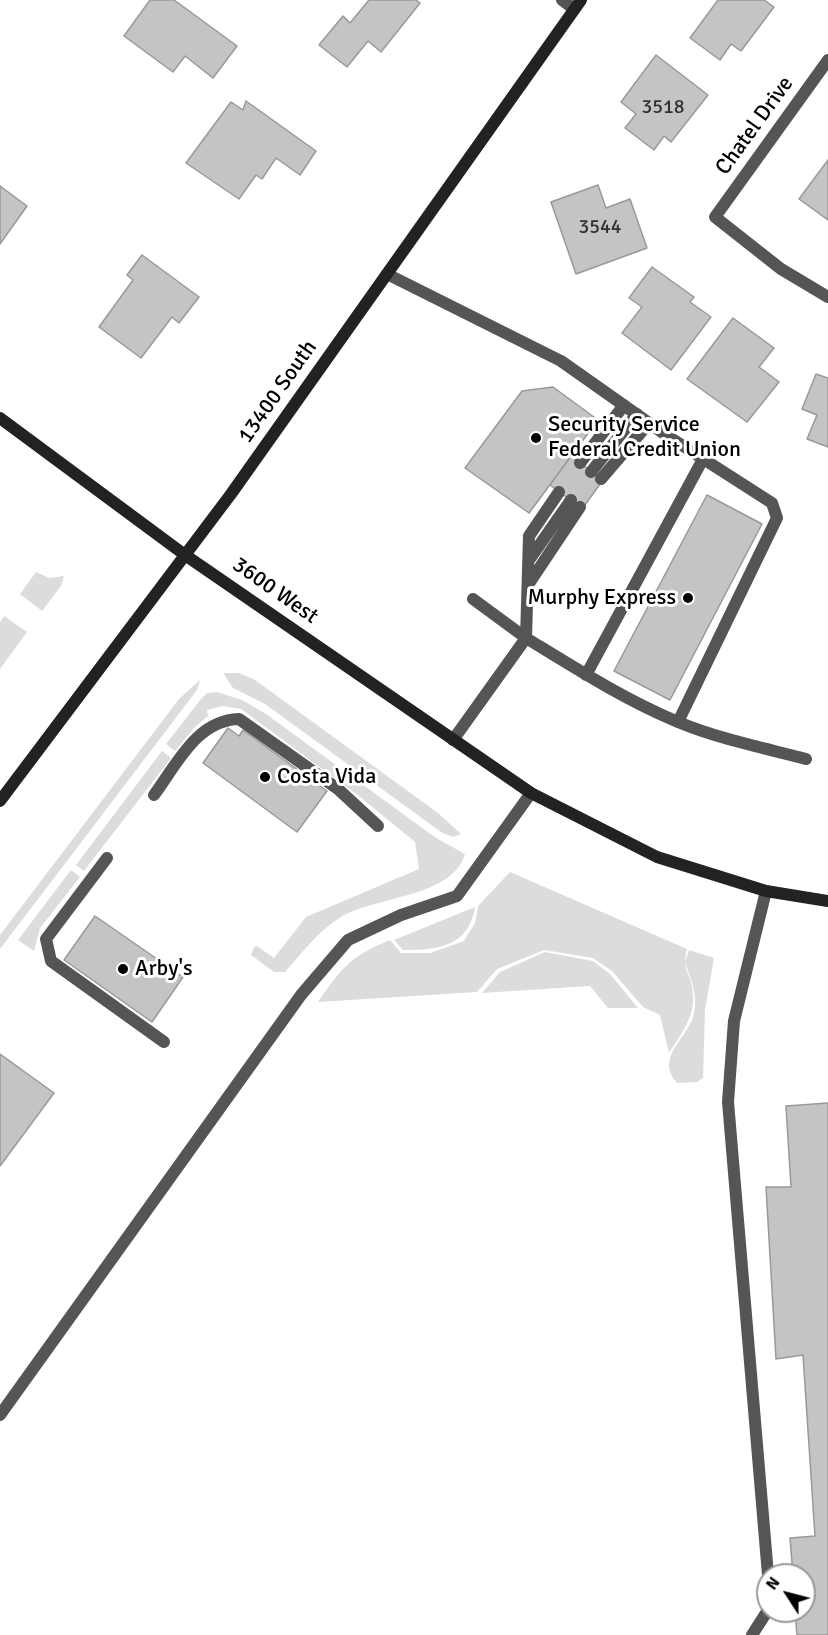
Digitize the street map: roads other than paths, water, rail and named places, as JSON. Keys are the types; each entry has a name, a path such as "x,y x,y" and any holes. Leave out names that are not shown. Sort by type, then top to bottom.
{"main road":[{"name":"13400 South","path":"0,801 185,555 577,4"},
{"name":"3600 West","path":"0,418 185,555 531,793 657,857 766,891 828,901"}],"street":[{"path":"562,0 577,4"},
{"name":"Chatel Drive","path":"828,60 715,217 781,269 828,297"},
{"path":"387,274 561,361 649,423 772,503 777,518 678,722"},
{"path":"580,463 624,405"},
{"path":"637,414 596,475 649,423"},
{"path":"586,675 703,459"},
{"path":"453,740 526,638 529,536 559,492"},
{"path":"528,561 575,504 528,586"},
{"path":"473,599 526,638 586,675 678,722 717,736 806,759"},
{"path":"154,795 204,729 223,720 239,719 338,789 378,826"},
{"path":"0,1414 302,995 348,940 401,915 457,896 531,793"},
{"path":"107,858 46,939 51,961 164,1042"},
{"path":"766,891 734,1021 728,1102 767,1563"}],"place":[{"name":"Security Service Federal Credit Union","path":"536,438"},
{"name":"Murphy Express","path":"688,598"},
{"name":"Costa Vida","path":"265,777"},
{"name":"Arby's","path":"123,969"}]}
